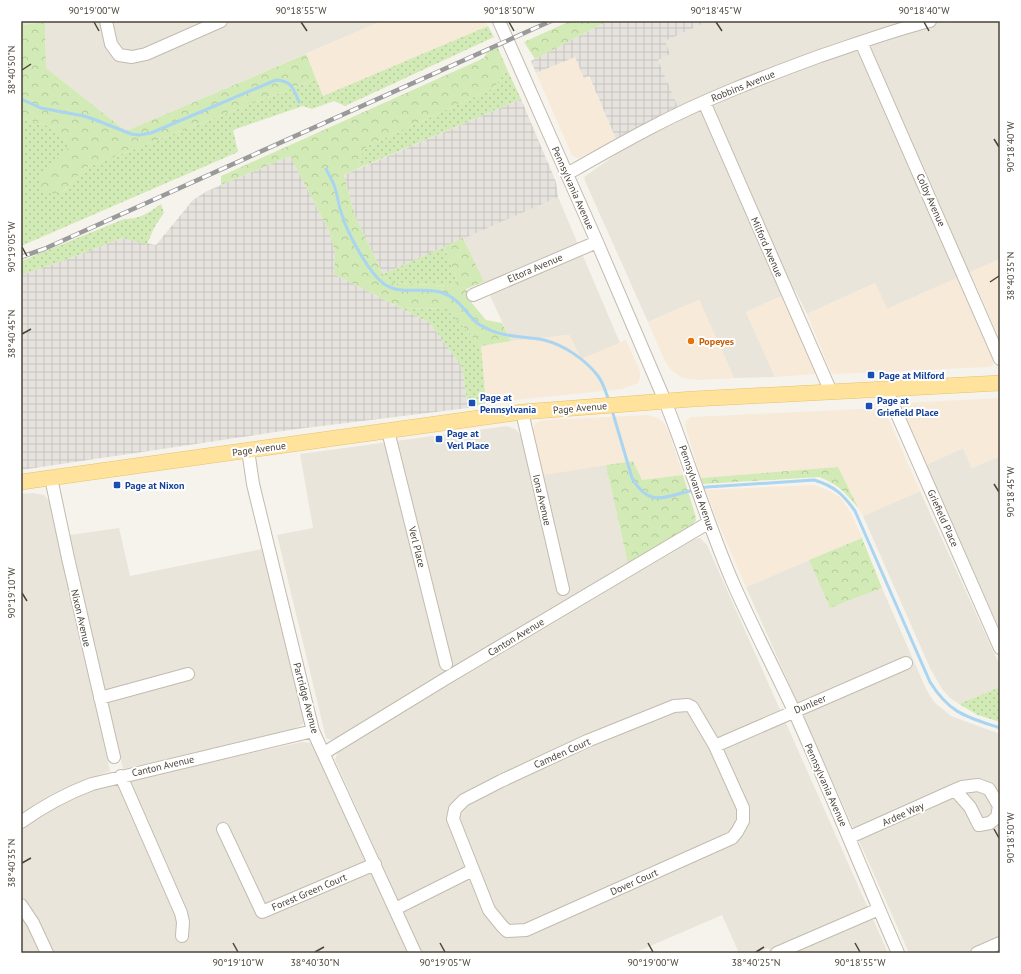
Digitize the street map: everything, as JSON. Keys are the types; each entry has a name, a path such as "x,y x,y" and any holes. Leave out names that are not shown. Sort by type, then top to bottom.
{"main road":[{"name":"Page Avenue","path":"21,482 522,412 665,401 1000,383"}],"street":[{"path":"106,21 111,44 119,55 132,57 146,54 221,21"},
{"name":"Pennsylvania Avenue","path":"498,21 597,242 665,401 708,523 733,584 794,711 850,837 898,953"},
{"name":"Robbins Avenue","path":"566,174 653,127 704,102 783,70 861,42 909,26 930,21"},
{"name":"Colby Avenue","path":"861,42 1000,359"},
{"name":"Milford Avenue","path":"704,102 831,392"},
{"name":"Eltora Avenue","path":"473,295 597,242"},
{"name":"Griefield Place","path":"886,389 1000,648"},
{"name":"Iona Avenue","path":"522,412 563,589"},
{"name":"Verl Place","path":"388,431 446,664"},
{"name":"Partridge Avenue","path":"248,450 253,484 313,731 396,908 415,953"},
{"name":"Nixon Avenue","path":"51,478 114,757"},
{"name":"Canton Avenue","path":"324,754 445,679 708,523"},
{"name":"Dunleer","path":"715,746 906,663"},
{"path":"100,698 188,674"},
{"name":"Camden Court","path":"473,870 453,819 455,809 464,800 501,781 587,741 674,706 688,705 692,707 715,746"},
{"name":"Canton Avenue","path":"21,822 50,802 92,784 313,731"},
{"name":"Dover Court","path":"473,870 489,910 502,926 507,930 526,930 732,838 743,822 743,808 715,746"},
{"path":"121,776 181,913 183,922 182,936"},
{"name":"Ardee Way","path":"850,837 956,790"},
{"name":"Forest Green Court","path":"223,829 262,912 375,864"},
{"path":"396,908 473,870"},
{"path":"21,905 33,923 47,953"},
{"path":"777,953 879,909"},
{"path":"977,953 1000,943"}],"shaded area":[{"path":"21,21 382,21 126,131 46,68 45,22 21,25"},
{"path":"382,21 485,21 488,26 323,96 306,54"},
{"path":"608,21 708,21 665,41 670,54 658,60 678,107 616,139 589,76 584,78 575,57 536,73 531,61"},
{"path":"708,21 944,21 945,23 957,21 1000,21 1000,259 887,309 875,283 807,314 795,290 746,312 775,377 734,378 699,300 648,322 584,177 621,151 683,119 658,60 664,41"},
{"path":"575,57 584,77 588,76 616,139 579,158 572,155 536,73"},
{"path":"521,99 556,182 558,197 383,274 355,216 344,175"},
{"path":"290,156 329,231 335,251 334,274 430,323 462,367 468,408 289,430 21,470 21,275 122,238 156,245 193,200 207,191"},
{"path":"558,197 620,343 581,359 569,335 511,341 463,238"},
{"path":"1000,259 1000,340 970,272"},
{"path":"957,278 993,360 993,365 989,367 835,374 831,372 807,314 875,283 887,309"},
{"path":"781,296 816,371 815,374 775,377 746,312"},
{"path":"699,300 734,378 699,380 681,377 671,370 665,361 648,322"},
{"path":"569,335 581,359 626,340 640,371 638,383 622,389 486,403 481,346 511,341"},
{"path":"1000,398 1000,456 972,468 963,448 926,465 901,410 905,403"},
{"path":"882,408 885,411 920,491 863,516 838,467 701,478 685,425 686,421 691,417"},
{"path":"648,415 657,418 664,423 669,433 683,475 642,480 633,461 543,475 533,431 534,426 538,422 545,420"},
{"path":"507,426 515,429 521,435 533,476 606,465 628,564 336,738 331,740 326,738 277,535 313,528 300,454"},
{"path":"963,448 972,468 1000,456 1000,630 926,465"},
{"path":"814,485 832,492 841,498 851,513 862,538 746,587 716,518 706,490"},
{"path":"920,491 1000,666 1000,687 959,704 950,698 942,689 930,668 863,516"},
{"path":"33,493 44,495 49,501 110,771 55,793 21,815 21,494"},
{"path":"119,528 130,576 262,549 304,720 303,724 292,730 123,769 70,535"},
{"path":"700,538 707,545 888,953 771,953 768,948 757,953 739,953 722,915 634,953 422,953 335,760 337,754 341,749 695,539"},
{"path":"809,560 830,608 882,588 926,689 934,702 951,716 1000,734 1000,953 909,953 746,587"},
{"path":"302,742 311,743 316,749 408,953 21,953 21,829 48,810 76,795 101,786"}],"green space":[{"path":"570,21 608,21 535,59 524,42"},
{"path":"45,22 46,68 126,131 306,54 316,79 85,168 63,192 44,194 39,177 71,145 52,127 21,118 21,25"},
{"path":"488,26 494,37 345,106 334,101 312,109 303,106 233,130 238,152 21,246 21,118 52,127 72,145 63,192 85,168 316,79 323,96"},
{"path":"498,48 507,69 494,88 367,146 358,160 359,168 344,175 355,216 383,274 390,283 453,286 457,279 444,247 463,238 484,282 466,289 471,302 486,320 502,323 511,341 481,346 446,308 403,309 334,274 335,251 329,231 290,156 221,185 221,176 484,58 487,52"},
{"path":"507,69 521,99 359,168 358,160 367,146 494,88"},
{"path":"161,204 164,213 155,226 147,244 122,238 21,275 21,261 124,219 144,215"},
{"path":"444,247 457,279 453,286 390,283 383,274"},
{"path":"446,308 481,346 486,403 468,408 462,367 430,323 403,309"},
{"path":"633,461 642,480 683,475 696,520 692,526 628,564 606,465"},
{"path":"838,467 859,509 841,490 819,477 703,484 701,478"},
{"path":"862,538 882,588 830,608 809,560"},
{"path":"1000,687 1000,722 978,715 959,704"}],"waterway":[{"path":"21,99 41,108 84,116 131,134 139,135 151,133 276,80 289,84 299,102"},
{"path":"326,169 334,185 341,212 354,242 365,262 384,284 391,288 405,290 428,290 443,293 453,298 477,323 496,333 544,340 567,349 587,364 598,376 609,401"},
{"path":"612,410 632,478 645,494 659,498 694,490"},
{"path":"700,488 814,480 838,491 855,511 930,682 937,693 952,708 960,713 1000,728"}],"railway":[{"path":"21,257 44,249 551,21"}],"place":[{"name":"Popeyes","path":"691,341"},
{"name":"Page at Milford","path":"871,375"},
{"name":"Page at Pennsylvania","path":"472,403"},
{"name":"Page at Griefield Place","path":"869,406"},
{"name":"Page at Verl Place","path":"439,439"},
{"name":"Page at Nixon","path":"117,485"}]}
